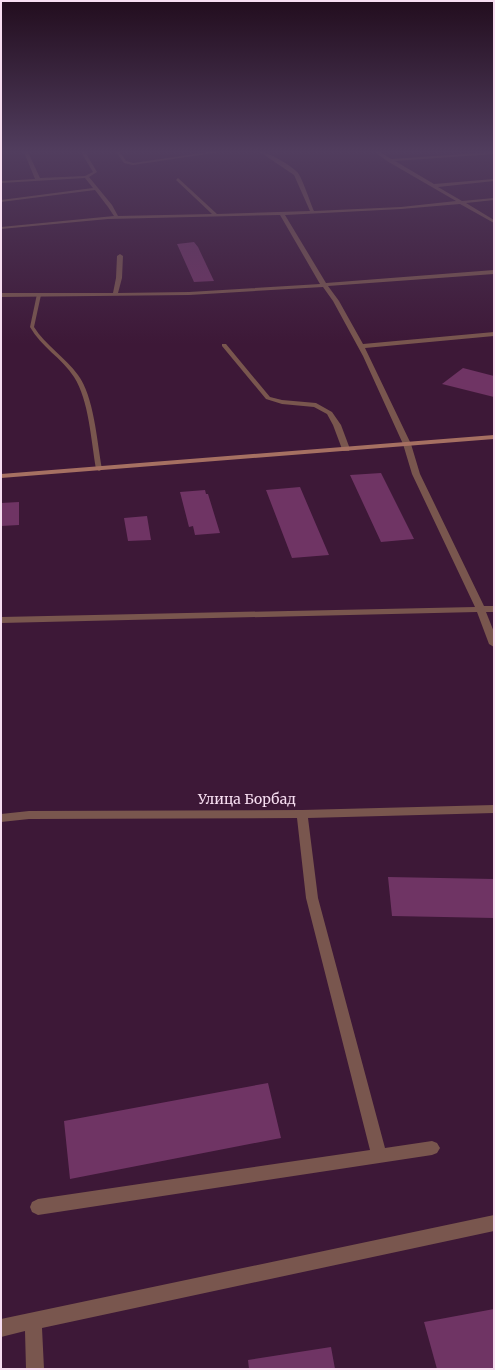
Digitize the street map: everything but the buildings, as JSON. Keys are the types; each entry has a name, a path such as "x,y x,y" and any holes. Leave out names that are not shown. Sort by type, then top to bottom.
{"street":[{"path":"1,228 117,218 185,216"},
{"path":"283,216 324,285 336,301 361,346 407,444 416,474 481,610 494,644"},
{"path":"484,216 494,222"},
{"path":"115,295 119,278 120,256"},
{"path":"1,295 115,295 215,292 494,272"},
{"path":"361,346 494,334"},
{"path":"224,345 268,398 282,402 316,405 330,412 337,425 346,449"},
{"path":"1,476 494,437"},
{"path":"1,620 494,609"},
{"name":"Улица Борбад","path":"1,818 37,815 302,814 494,809"},
{"path":"302,814 312,898 379,1155"},
{"path":"38,1207 432,1148"},
{"path":"1,1328 494,1223"},
{"path":"33,1321 35,1369"}],"lane":[{"path":"39,295 32,327 38,337 59,356 76,376 86,395 99,469"}]}
